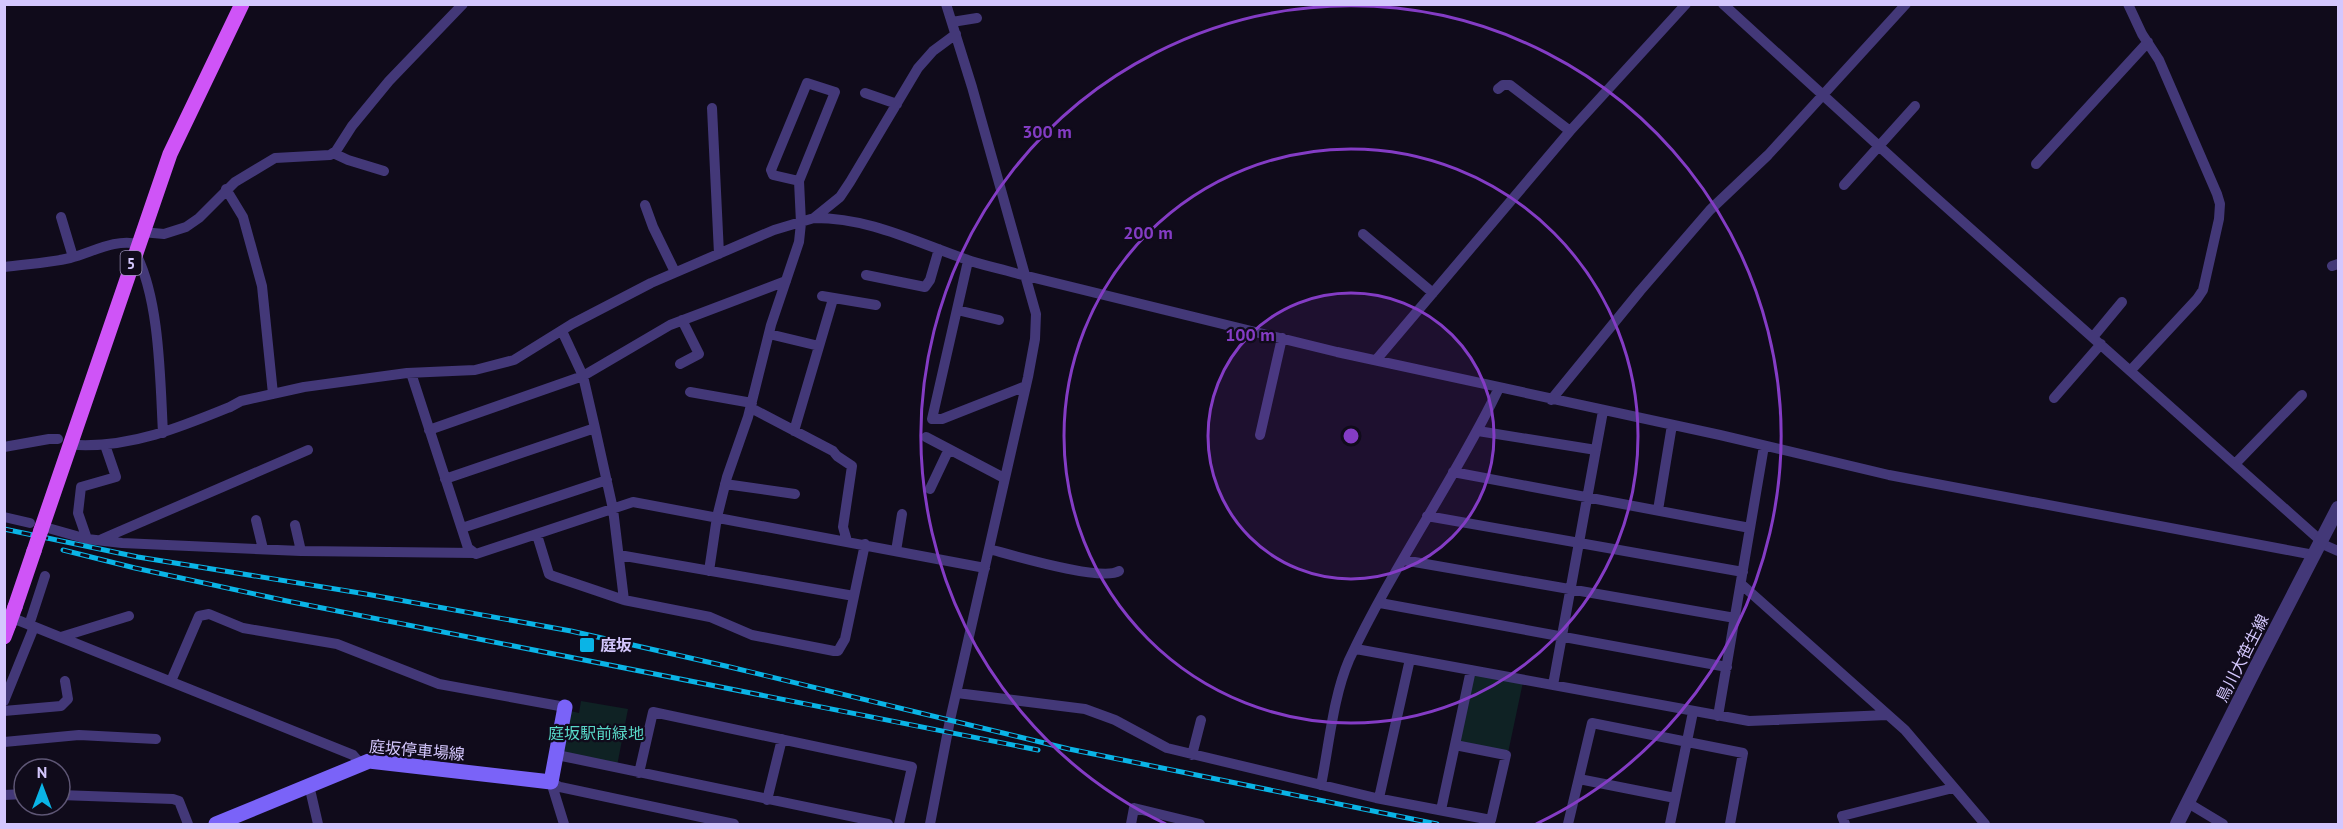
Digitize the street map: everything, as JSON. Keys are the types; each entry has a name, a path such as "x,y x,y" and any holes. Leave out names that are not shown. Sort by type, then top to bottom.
{"main road":[{"name":"5","path":"8,621 170,154 242,4"},
{"path":"551,782 565,707"},
{"name":"庭坂停車場線","path":"216,825 243,819 309,785 369,761 551,782"}],"street":[{"path":"4,267 73,257 100,248 138,243 179,231 199,218 226,189 275,158 318,157 333,153 389,81 463,4"},
{"path":"930,825 957,693 1026,386 1035,339 1036,314 946,4"},
{"path":"1376,360 1570,131 1686,4"},
{"path":"1723,4 1879,147 2235,464 2319,546"},
{"path":"1551,400 1710,210 1768,155 1906,4"},
{"path":"2128,4 2159,60 2217,194 2220,209 2206,279 2200,295 2131,370"},
{"path":"952,22 977,18"},
{"path":"78,445 105,445 164,433 241,401 304,387 411,373 475,370 506,363 631,293 675,272 774,230 814,218 840,197 925,60 956,34"},
{"path":"2036,164 2148,42"},
{"path":"709,571 717,517 725,484 799,242 801,223 799,181 835,92 807,83 771,170 773,175 799,181"},
{"path":"1498,89 1503,85 1510,85 1570,131"},
{"path":"865,93 897,104"},
{"path":"1844,185 1916,106"},
{"path":"712,108 719,254"},
{"path":"333,153 384,171"},
{"path":"226,189 243,217 262,285 273,394"},
{"path":"645,205 675,272"},
{"path":"61,217 73,257"},
{"path":"814,218 843,219 865,223 968,261 1282,338 1889,475 2338,550"},
{"path":"1362,234 1433,293"},
{"path":"138,243 158,342 164,433"},
{"path":"866,275 925,287 930,280 939,249"},
{"path":"968,261 932,419 942,419 1026,386"},
{"path":"429,430 583,376 650,335 682,320 786,281"},
{"path":"794,431 819,346 828,298 876,305"},
{"path":"2054,398 2122,302"},
{"path":"957,310 999,320"},
{"path":"680,364 699,354 682,320"},
{"path":"561,331 583,376 613,509 624,600"},
{"path":"769,334 819,346"},
{"path":"1260,435 1282,338"},
{"path":"411,373 468,548 476,554"},
{"path":"1321,785 1340,690 1349,662 1427,516 1478,431 1499,388"},
{"path":"690,392 751,405 833,451 852,466 843,527 847,541"},
{"path":"2235,464 2302,395"},
{"path":"1553,685 1603,411"},
{"path":"1658,510 1672,425"},
{"path":"445,479 595,428"},
{"path":"1478,431 1596,450"},
{"path":"926,437 1005,478"},
{"path":"4,447 49,439 58,440"},
{"path":"87,539 78,513 81,487 116,477 105,445"},
{"path":"1718,716 1764,446"},
{"path":"930,489 949,449"},
{"path":"99,541 308,450"},
{"path":"1453,472 1750,528"},
{"path":"462,528 607,480"},
{"path":"725,484 795,494"},
{"path":"4,517 99,541 302,551 476,554 633,502 985,568"},
{"name":"鳥川大笹生線","path":"2177,825 2338,508"},
{"path":"896,551 902,514"},
{"path":"1427,516 1743,572"},
{"path":"256,520 263,549"},
{"path":"295,525 302,551"},
{"path":"537,535 549,574 553,576 624,600 710,617 752,635 834,651 838,651 844,642 865,544"},
{"path":"989,549 1090,574 1110,574 1119,571"},
{"path":"619,555 854,596"},
{"path":"1403,560 1735,618"},
{"path":"4,701 31,626 45,576"},
{"path":"1741,584 1905,730 1985,825"},
{"path":"1380,603 1727,667"},
{"path":"171,681 199,616 208,614 243,628 338,644 439,684 565,707"},
{"path":"61,637 129,616"},
{"path":"8,621 31,626 61,637 171,681 353,755 360,763"},
{"path":"1356,649 1693,712 1761,722 1887,715"},
{"path":"1379,798 1410,659"},
{"path":"1441,810 1471,670"},
{"path":"4,711 61,706 68,699 65,681"},
{"path":"957,693 1085,709 1115,720 1167,748 1192,755 1379,798 1491,820 1506,755 1455,745"},
{"path":"639,773 653,712 912,767 899,825"},
{"path":"1670,825 1693,712"},
{"path":"1192,755 1201,720"},
{"path":"1568,825 1592,723 1743,753 1730,825"},
{"path":"4,742 79,735 156,739"},
{"path":"767,800 782,739"},
{"path":"557,755 888,825"},
{"path":"1579,779 1675,798"},
{"path":"551,782 564,825"},
{"path":"551,782 560,787 734,825"},
{"path":"309,785 318,825"},
{"path":"1845,825 1842,816 1953,788"},
{"path":"72,795 172,799 179,801 188,825"},
{"path":"2188,803 2223,825"},
{"path":"1131,825 1134,808 1200,824"}],"green space":[{"path":"1473,674 1523,682 1508,753 1458,743"},
{"name":"庭坂駅前緑地","path":"581,701 628,709 617,766 560,753 566,710 579,713"}],"railway":[{"path":"4,529 138,557 366,594 571,631 1069,749 1437,824"},
{"path":"63,550 287,601 1038,750"}],"place":[{"name":"庭坂","path":"587,645"}]}
